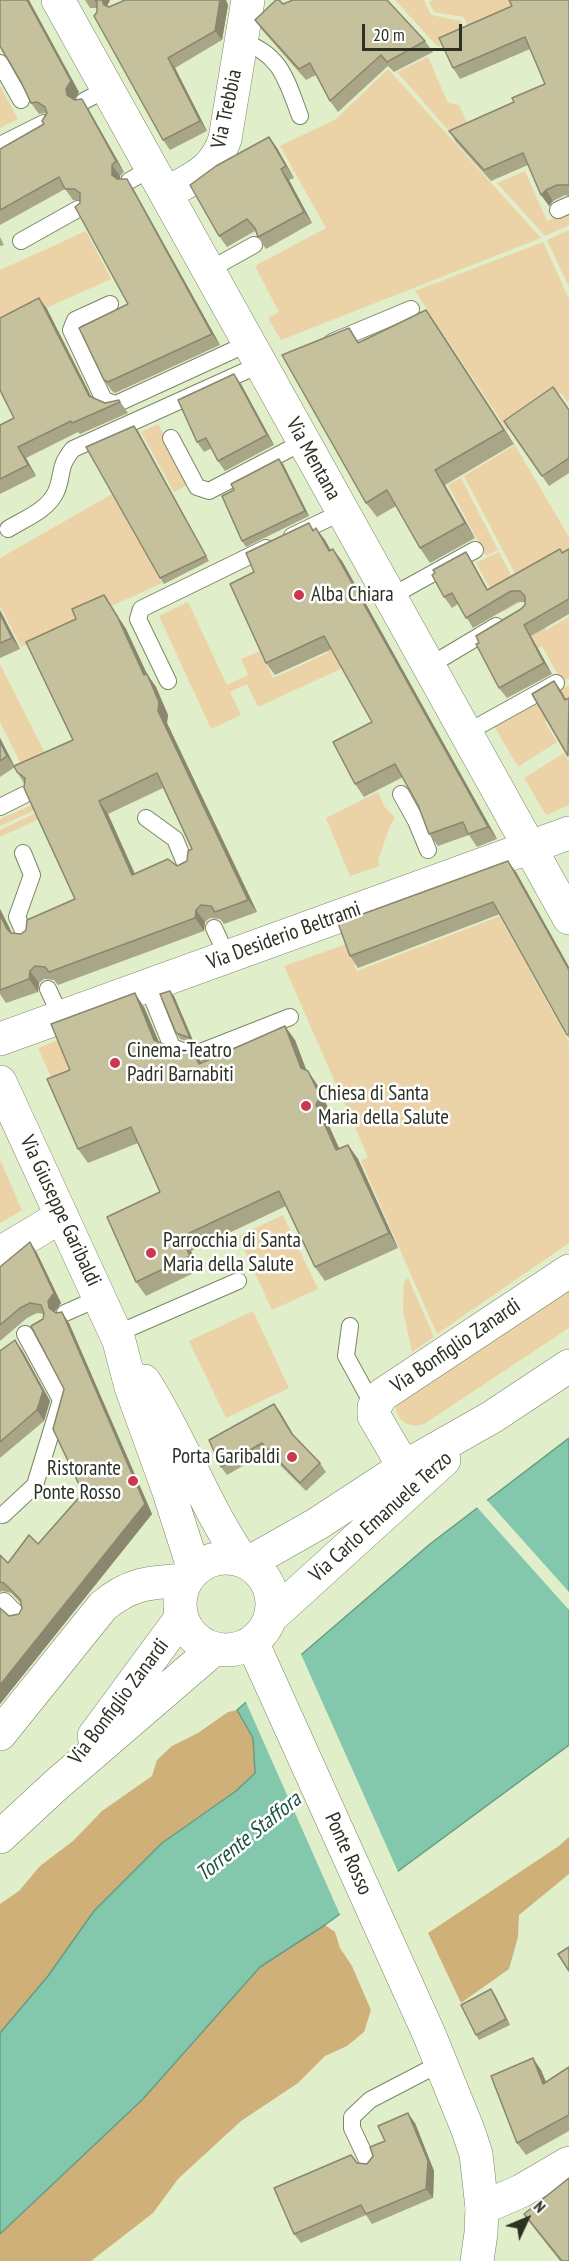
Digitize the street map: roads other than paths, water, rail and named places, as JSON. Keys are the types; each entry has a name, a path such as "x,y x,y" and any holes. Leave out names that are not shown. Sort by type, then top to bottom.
{"street":[{"name":"Via Mentana","path":"58,0 79,26 96,94 209,270 262,361 303,442 569,918"},
{"name":"Via Trebbia","path":"150,180 210,167 219,155 225,139 248,0"},
{"name":"Via Desiderio Beltrami","path":"0,1039 54,1003 147,985 221,942 530,848 569,833"},
{"name":"Via Giuseppe Garibaldi","path":"0,1082 117,1338 171,1426 239,1554"},
{"path":"0,1253 62,1216"},
{"name":"Via Bonfiglio Zanardi","path":"404,1467 374,1416 374,1407 382,1395 569,1271"},
{"name":"Via Giuseppe Garibaldi","path":"117,1338 131,1387 168,1489 190,1575"},
{"name":"Via Carlo Emanuele Terzo","path":"239,1554 281,1544 317,1524 404,1467 492,1417 569,1366"},
{"name":"Via Carlo Emanuele Terzo","path":"261,1641 492,1417"},
{"path":"239,1554 264,1577 269,1587 273,1607 261,1641 227,1651 214,1649 194,1638 181,1618 179,1605 181,1592 190,1575 204,1563 239,1554"},
{"path":"0,1734 29,1685 54,1652 103,1606 120,1592 142,1583 190,1575"},
{"name":"Via Bonfiglio Zanardi","path":"56,1785 181,1618"},
{"name":"Ponte Rosso","path":"261,1641 468,2130 476,2154 482,2208 477,2261"},
{"name":"Via Bonfiglio Zanardi","path":"0,1837 56,1785 214,1649"},
{"path":"482,2208 521,2191 569,2163"}],"lane":[{"path":"241,41 261,48 282,70 300,116"},
{"path":"0,63 21,100"},
{"path":"0,145 44,123"},
{"path":"21,241 78,209"},
{"path":"209,270 254,245"},
{"path":"110,304 75,320 71,330 104,399 116,404 262,361"},
{"path":"316,349 411,309"},
{"path":"8,529 44,507 56,492 62,461 73,449 262,361"},
{"path":"171,438 197,487 209,491 303,442"},
{"path":"168,681 138,619 141,609 342,512"},
{"path":"390,597 475,550"},
{"path":"429,666 513,616"},
{"path":"466,733 556,683"},
{"path":"401,794 416,820 428,850"},
{"path":"0,807 24,795"},
{"path":"146,818 175,839 188,868"},
{"path":"23,853 32,875 17,917 26,937"},
{"path":"147,985 172,1047 193,1056 290,1017"},
{"path":"117,1338 238,1281"},
{"path":"65,1313 99,1298"},
{"path":"8,1348 41,1323"},
{"path":"350,1326 346,1356 374,1407"},
{"path":"3,1515 35,1485 61,1400 25,1334"},
{"path":"4,1601 19,1616"},
{"path":"369,2164 352,2128 352,2117 370,2100 441,2063"}],"water":[{"name":"Torrente Staffora","path":"569,1438 569,1745 325,1925 260,1967 143,2099 0,2234 0,2033 48,1976 94,1911 162,1843 236,1791 255,1773 253,1738 237,1710 430,1544"}],"place":[{"name":"Alba Chiara","path":"299,595"},
{"name":"Cinema-Teatro Padri Barnabiti","path":"115,1063"},
{"name":"Chiesa di Santa Maria della Salute","path":"306,1106"},
{"name":"Parrocchia di Santa Maria della Salute","path":"151,1253"},
{"name":"Porta Garibaldi","path":"292,1457"},
{"name":"Ristorante Ponte Rosso","path":"133,1481"}]}
